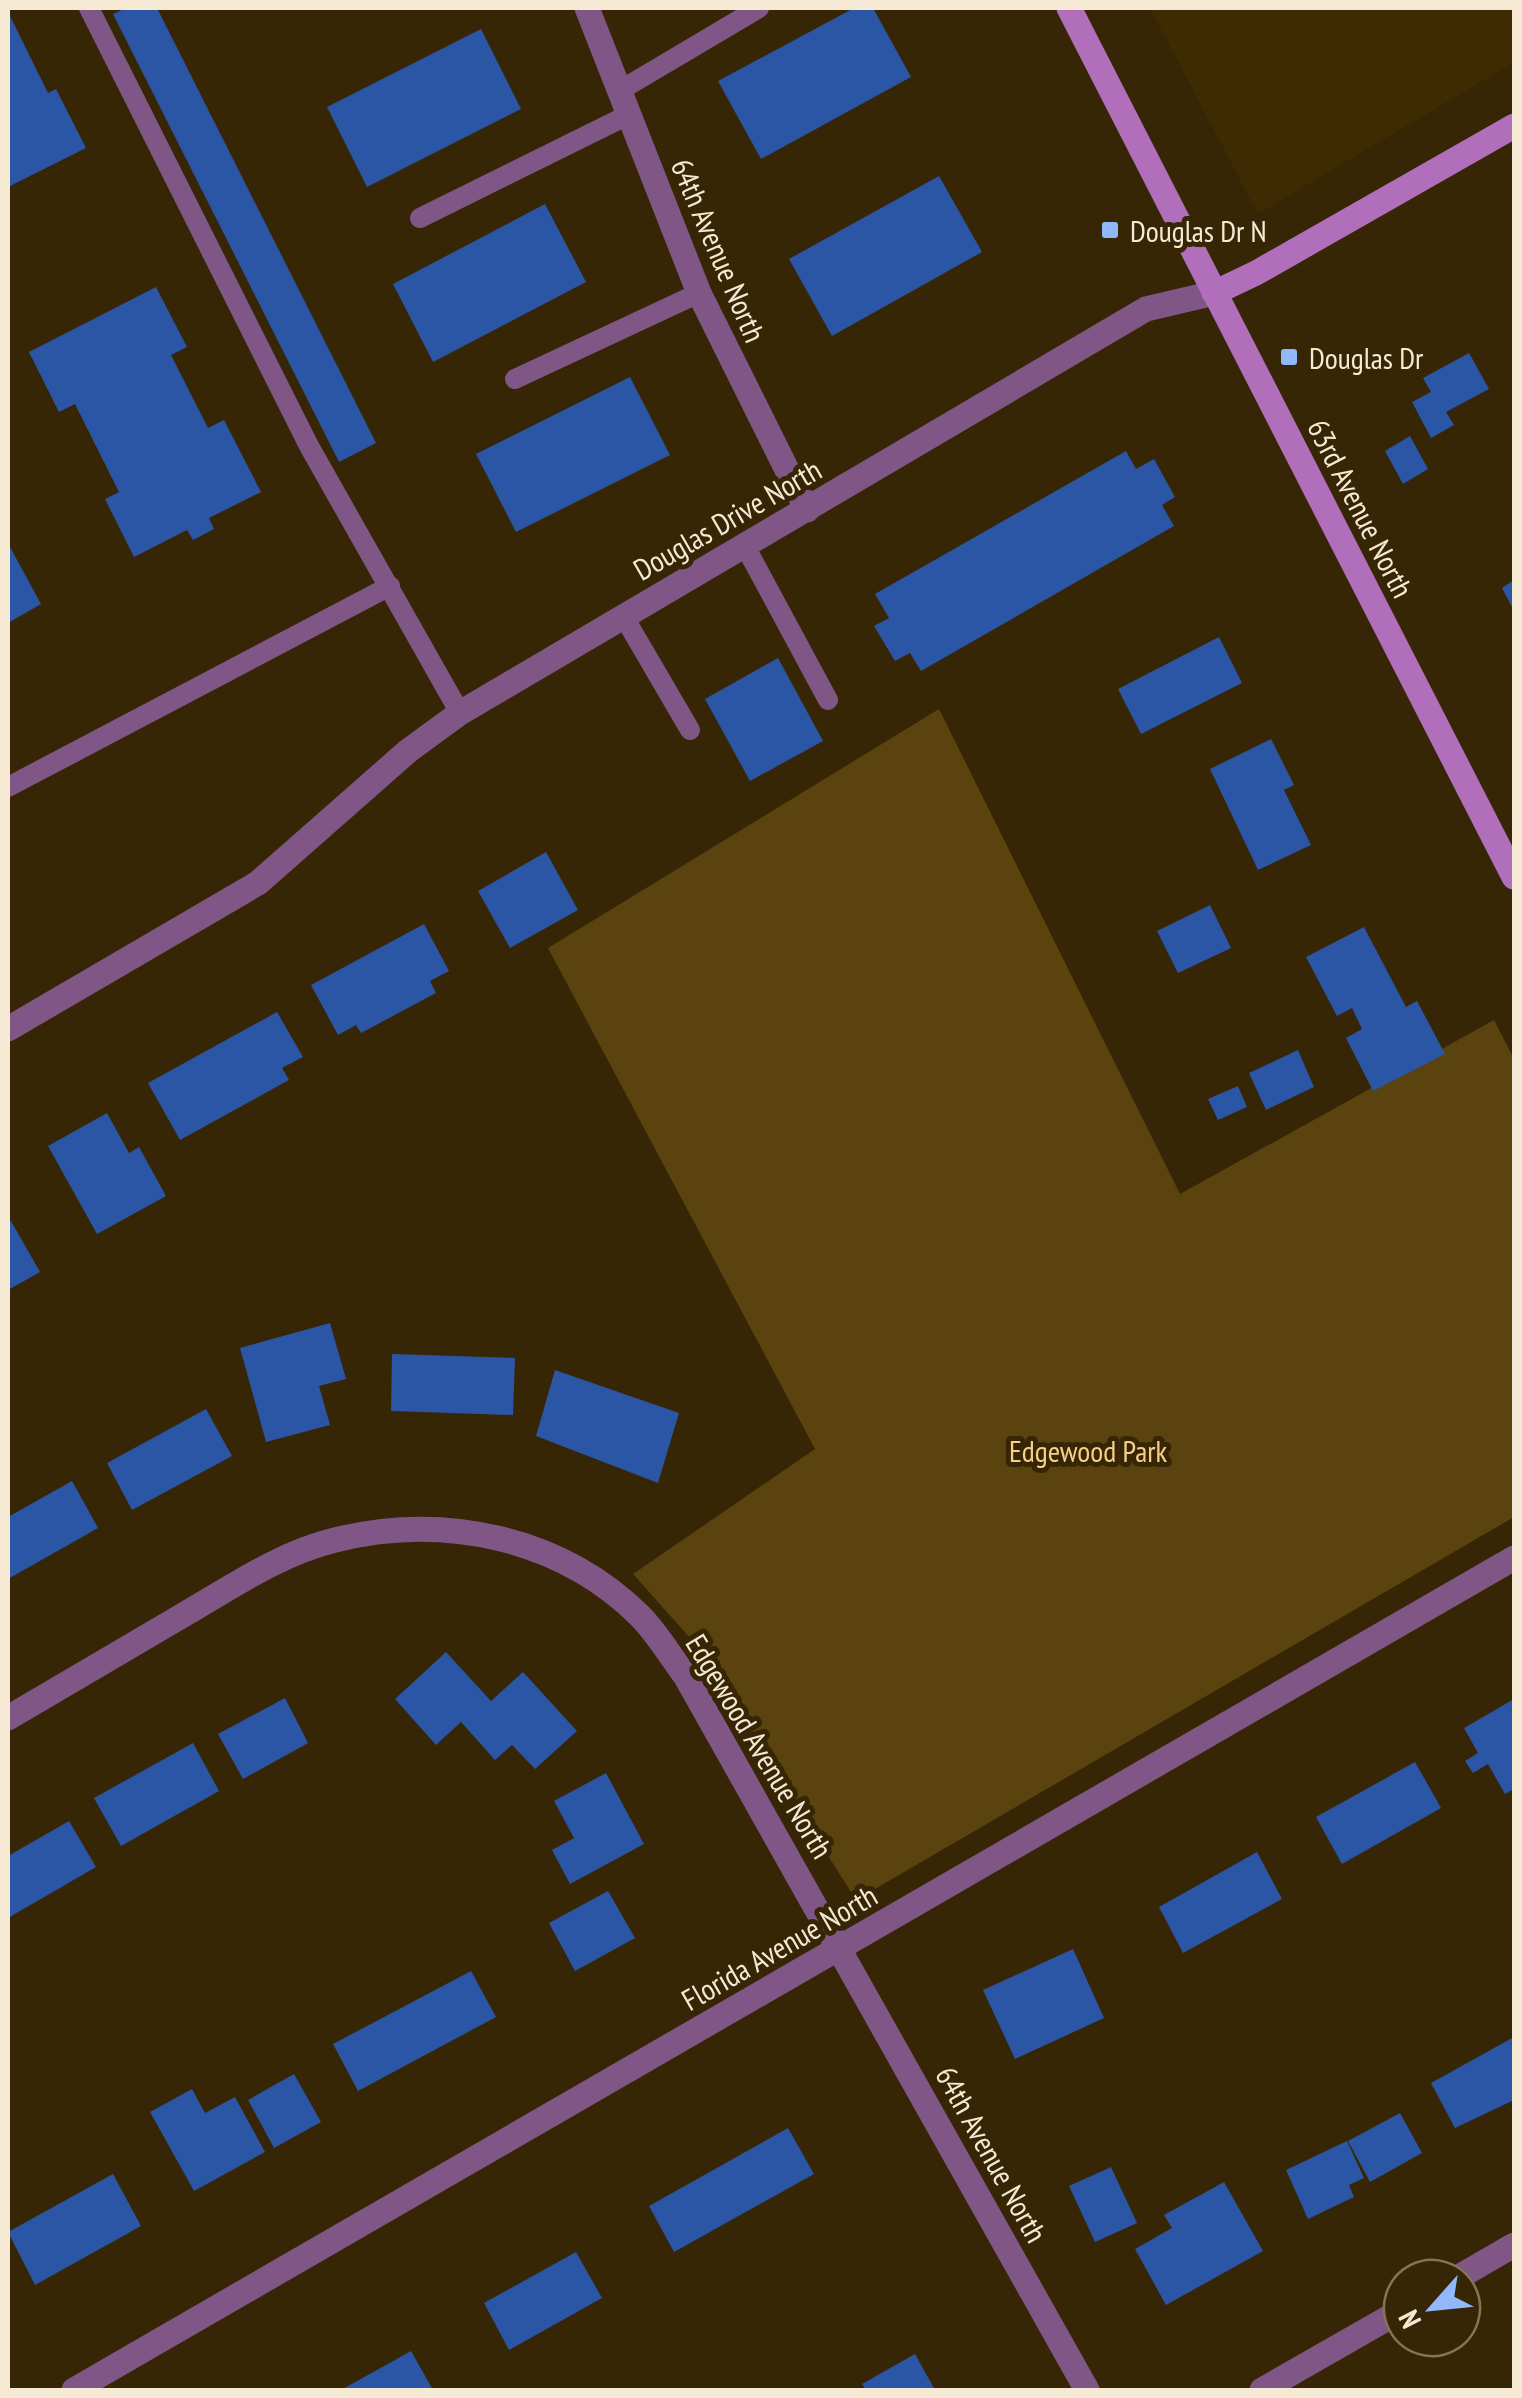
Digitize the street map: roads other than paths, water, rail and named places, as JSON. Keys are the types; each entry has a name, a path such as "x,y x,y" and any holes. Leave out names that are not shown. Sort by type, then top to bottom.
{"street":[{"name":"64th Avenue North","path":"587,8 698,292 807,510"},
{"name":"63rd Avenue North","path":"1069,8 1511,860"},
{"name":"Douglas Drive North","path":"10,1020 258,883 408,751 460,713 1146,309 1214,293 1256,274 1514,126"},
{"name":"Edgewood Avenue North","path":"8,1718 274,1562 335,1540 403,1530 472,1531 534,1546 595,1578 642,1617 686,1676 841,1949"},
{"name":"Florida Avenue North","path":"74,2390 1514,1558"},
{"name":"64th Avenue North","path":"841,1949 1087,2390"},
{"path":"1482,2264 1514,2245"},
{"path":"1262,2390 1382,2321"}],"lane":[{"path":"89,8 309,446 460,713"},
{"path":"420,218 623,103 759,8"},
{"path":"515,378 698,292"},
{"path":"745,546 828,700"},
{"path":"8,787 390,586"},
{"path":"624,617 690,730"}],"place":[{"name":"Douglas Dr N","path":"1110,230"},
{"name":"Douglas Dr","path":"1289,357"}],"park label":[{"name":"Edgewood Park","path":"1088,1450"}]}
